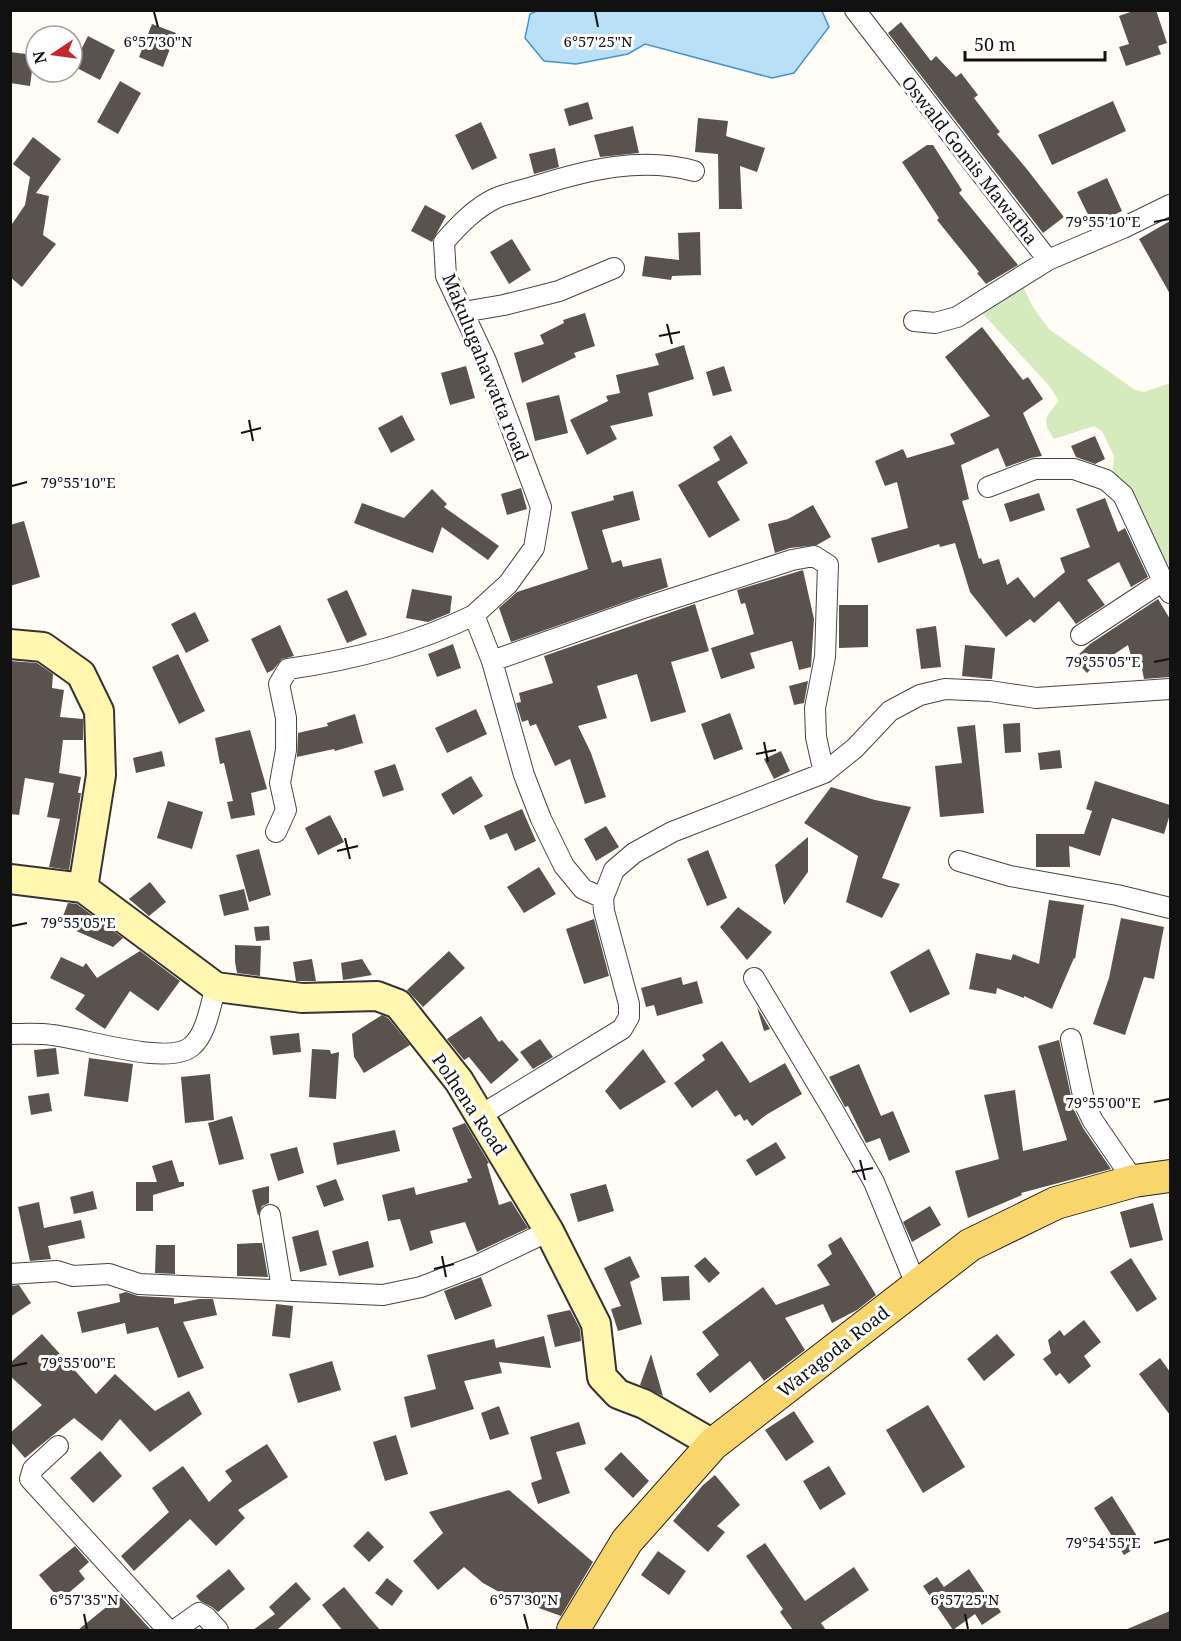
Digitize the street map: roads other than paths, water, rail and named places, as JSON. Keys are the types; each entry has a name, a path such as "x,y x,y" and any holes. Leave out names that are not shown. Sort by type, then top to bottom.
{"main road":[{"name":"Waragoda Road","path":"574,1630 627,1540 713,1444 970,1245 1056,1203 1134,1181 1170,1176"}],"street":[{"name":"Oswald Gomis Mawatha","path":"855,10 1048,260 1170,205"},
{"name":"Makulugahawatta road","path":"276,832 286,810 280,783 286,750 286,718 279,684 288,669 363,656 434,633 474,615 508,584 534,548 541,507 486,360 446,276 444,242 467,217 496,198 585,171 656,163 694,171"},
{"path":"914,321 935,323 957,317 1048,260"},
{"path":"464,312 559,291 614,268"},
{"path":"988,487 1035,469 1074,469 1106,480 1124,495 1167,587 1081,635"},
{"path":"492,661 640,609 792,560 814,556 828,565 825,657 815,708 816,737 824,773"},
{"path":"474,615 492,661 524,774 541,819 564,866 584,889 603,898"},
{"path":"10,644 44,646 81,674 99,711 101,775 83,888"},
{"path":"481,1115 622,1029 629,1017 629,1004 604,912 603,898 614,870 634,853 672,832 824,773 855,748 890,711 920,695 945,689 990,691 1036,698 1170,689"},
{"path":"959,861 1010,876 1117,895 1170,908"},
{"name":"Polhena Road","path":"10,879 83,888 216,987 302,998 377,996 398,1004 459,1081 549,1231 596,1324 602,1377 618,1394 644,1404 713,1444"},
{"path":"754,978 874,1182 917,1287"},
{"path":"10,1034 52,1035 153,1054 179,1054 192,1046 203,1030 216,987"},
{"path":"1071,1040 1085,1105 1093,1122 1134,1181"},
{"path":"270,1215 282,1289"},
{"path":"10,1274 57,1271 73,1276 109,1274 139,1284 383,1295 412,1289 478,1264 549,1231"},
{"path":"58,1446 33,1469 30,1479 168,1630"},
{"path":"176,1630 199,1613 218,1630"}],"water":[{"path":"539,10 822,11 829,27 794,73 772,78 645,44 628,54 576,64 544,61 525,38 530,14"}]}
